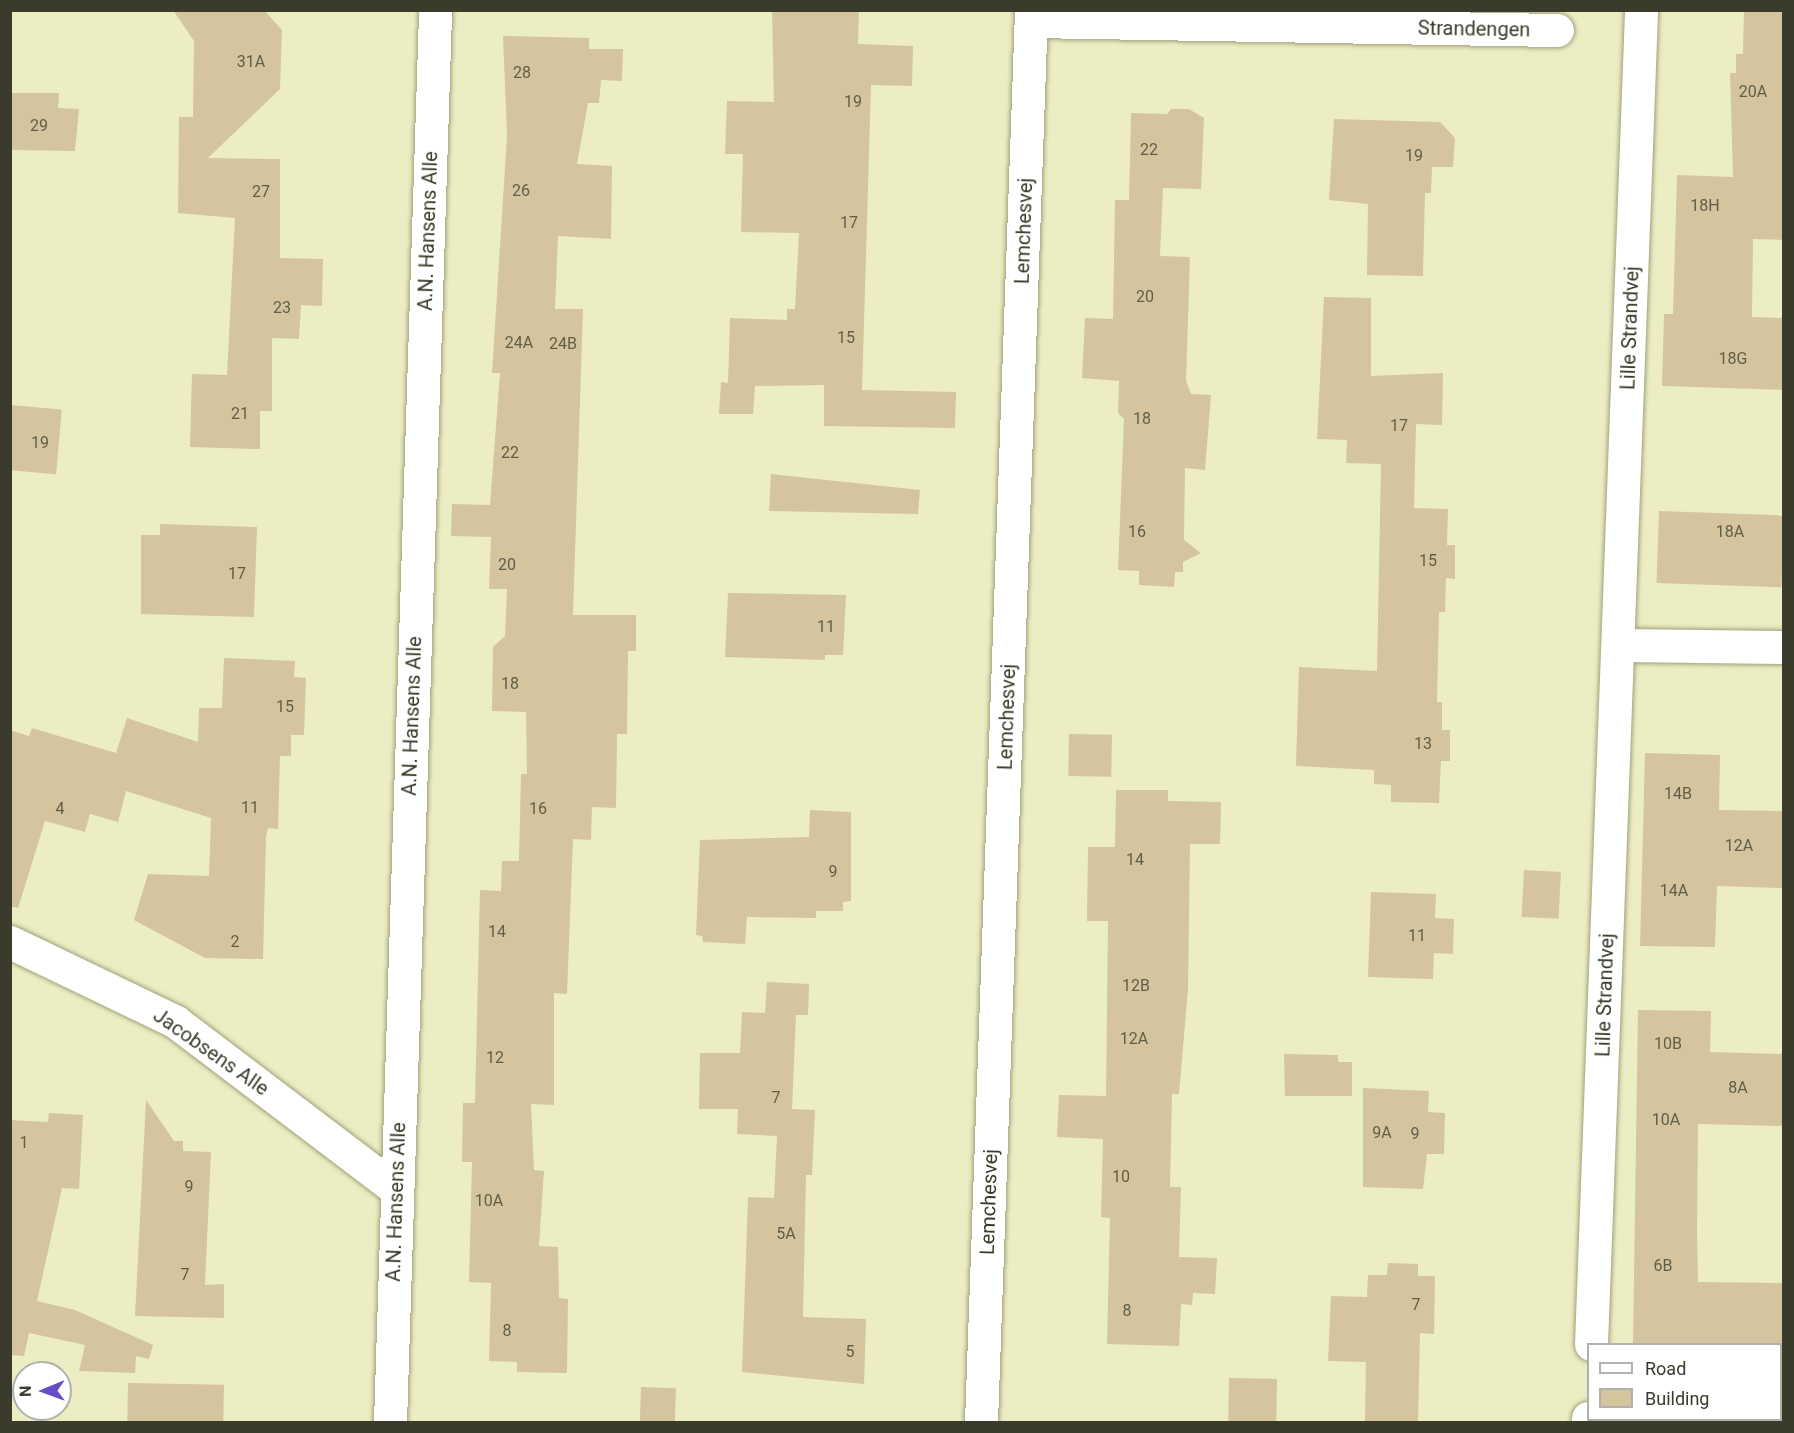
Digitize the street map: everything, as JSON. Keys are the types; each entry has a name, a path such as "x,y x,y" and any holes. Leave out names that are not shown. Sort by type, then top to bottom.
{"street":[{"name":"A.N. Hansens Alle","path":"390,1422 435,10"},
{"name":"Lille Strandvej","path":"1591,1343 1641,10"},
{"name":"Strandengen","path":"1031,16 1557,30"},
{"name":"Lemchesvej","path":"981,1422 1031,16"},
{"path":"1618,645 1784,647"},
{"name":"Jacobsens Alle","path":"10,942 176,1022 396,1189"}],"building":[{"path":"173,10 264,10 282,30 280,89 208,158 280,159 280,258 323,259 322,306 301,305 299,339 272,338 272,411 260,411 260,449 190,447 192,374 227,375 235,218 178,213 179,117 193,117 194,41"},
{"path":"772,10 859,10 858,44 913,46 912,86 871,85 862,390 956,392 955,428 824,426 824,385 755,386 753,414 719,414 721,382 728,383 730,318 787,320 787,309 795,309 799,233 741,232 743,154 725,154 727,101 774,102"},
{"path":"1744,10 1784,10 1784,240 1753,239 1752,317 1784,318 1784,390 1662,386 1664,314 1673,314 1677,175 1733,177 1730,73 1736,73 1736,54 1743,54"},
{"path":"503,36 589,38 589,49 623,49 622,81 601,80 599,103 588,103 577,164 612,166 611,239 558,236 555,309 583,309 573,615 636,615 636,651 628,651 627,734 617,734 616,808 592,807 591,840 573,839 567,994 554,993 554,1105 531,1104 534,1170 544,1171 539,1246 558,1247 559,1298 568,1299 567,1373 517,1372 517,1362 489,1361 491,1283 469,1282 472,1162 462,1162 463,1103 475,1103 480,890 501,891 502,861 519,861 521,774 527,774 526,712 492,711 493,647 505,636 507,589 489,589 491,537 451,536 452,504 490,505 500,373 492,373 507,136"},
{"path":"10,93 59,93 58,108 79,109 75,151 10,150"},
{"path":"1171,109 1189,109 1204,118 1201,189 1163,188 1160,256 1190,257 1186,381 1191,394 1211,395 1205,470 1185,468 1184,540 1201,553 1183,562 1183,572 1175,572 1174,587 1139,585 1139,571 1118,570 1124,419 1118,413 1119,381 1082,378 1085,318 1113,319 1115,200 1129,200 1131,113 1167,114"},
{"path":"1334,119 1440,122 1455,138 1453,167 1432,167 1431,193 1425,193 1423,276 1367,275 1368,204 1329,200"},
{"path":"1324,297 1371,298 1371,376 1443,373 1442,425 1416,424 1414,508 1448,509 1447,545 1455,545 1455,579 1446,578 1445,612 1439,612 1437,702 1442,702 1442,730 1450,730 1450,761 1441,761 1439,803 1391,802 1391,785 1374,784 1374,770 1296,766 1299,667 1377,671 1381,464 1346,463 1347,440 1317,439"},
{"path":"10,405 62,410 56,474 10,470"},
{"path":"771,474 920,490 918,514 769,511"},
{"path":"1659,511 1784,515 1781,587 1656,583"},
{"path":"160,524 257,527 254,617 141,614 141,535 160,535"},
{"path":"728,593 846,595 843,655 825,655 825,660 725,657"},
{"path":"224,658 295,661 294,677 306,678 304,735 291,735 291,756 280,756 278,829 268,828 266,837 263,959 205,958 134,920 148,874 209,876 211,818 126,791 118,822 90,814 85,832 45,821 18,908 10,906 10,730 29,736 32,728 116,753 127,718 198,742 199,708 222,708"},
{"path":"1069,734 1112,735 1111,777 1068,776"},
{"path":"1645,753 1720,755 1719,810 1784,811 1784,888 1717,886 1715,947 1640,946"},
{"path":"1116,790 1168,790 1168,801 1221,802 1220,844 1190,844 1188,989 1179,1094 1172,1094 1170,1187 1181,1187 1179,1257 1217,1258 1215,1294 1193,1293 1192,1305 1181,1304 1179,1346 1107,1344 1110,1218 1101,1217 1103,1139 1057,1137 1059,1095 1106,1096 1108,921 1087,921 1088,847 1115,847"},
{"path":"810,810 851,812 851,901 843,902 843,911 816,911 816,918 747,917 745,944 703,942 702,936 696,935 700,840 809,837"},
{"path":"1524,870 1561,872 1558,919 1522,917"},
{"path":"1371,892 1436,894 1435,918 1454,919 1453,954 1434,953 1433,979 1368,977"},
{"path":"767,982 809,984 808,1015 796,1015 792,1109 815,1110 812,1175 806,1175 803,1317 866,1319 864,1384 742,1372 748,1197 774,1198 777,1136 737,1134 738,1109 699,1109 700,1053 740,1053 742,1012 765,1013"},
{"path":"1638,1010 1711,1011 1710,1052 1784,1054 1784,1126 1698,1124 1698,1282 1784,1283 1784,1344 1633,1343"},
{"path":"1284,1054 1338,1055 1338,1062 1352,1062 1352,1096 1285,1096"},
{"path":"1363,1088 1429,1091 1428,1112 1445,1113 1444,1154 1427,1154 1423,1189 1363,1187"},
{"path":"146,1100 174,1141 183,1141 183,1151 211,1152 205,1285 224,1284 224,1318 135,1316"},
{"path":"49,1113 83,1115 79,1189 62,1188 37,1301 75,1310 153,1345 149,1359 136,1356 135,1373 79,1371 85,1345 29,1333 24,1356 10,1355 10,1120 48,1122"},
{"path":"1388,1263 1418,1264 1418,1276 1435,1276 1434,1334 1420,1333 1418,1422 1365,1422 1366,1362 1328,1361 1331,1296 1367,1297 1368,1275 1387,1275"},
{"path":"1229,1378 1277,1379 1276,1422 1228,1422"},
{"path":"128,1383 224,1385 223,1422 127,1422"},
{"path":"641,1387 676,1388 675,1422 640,1422"}]}
